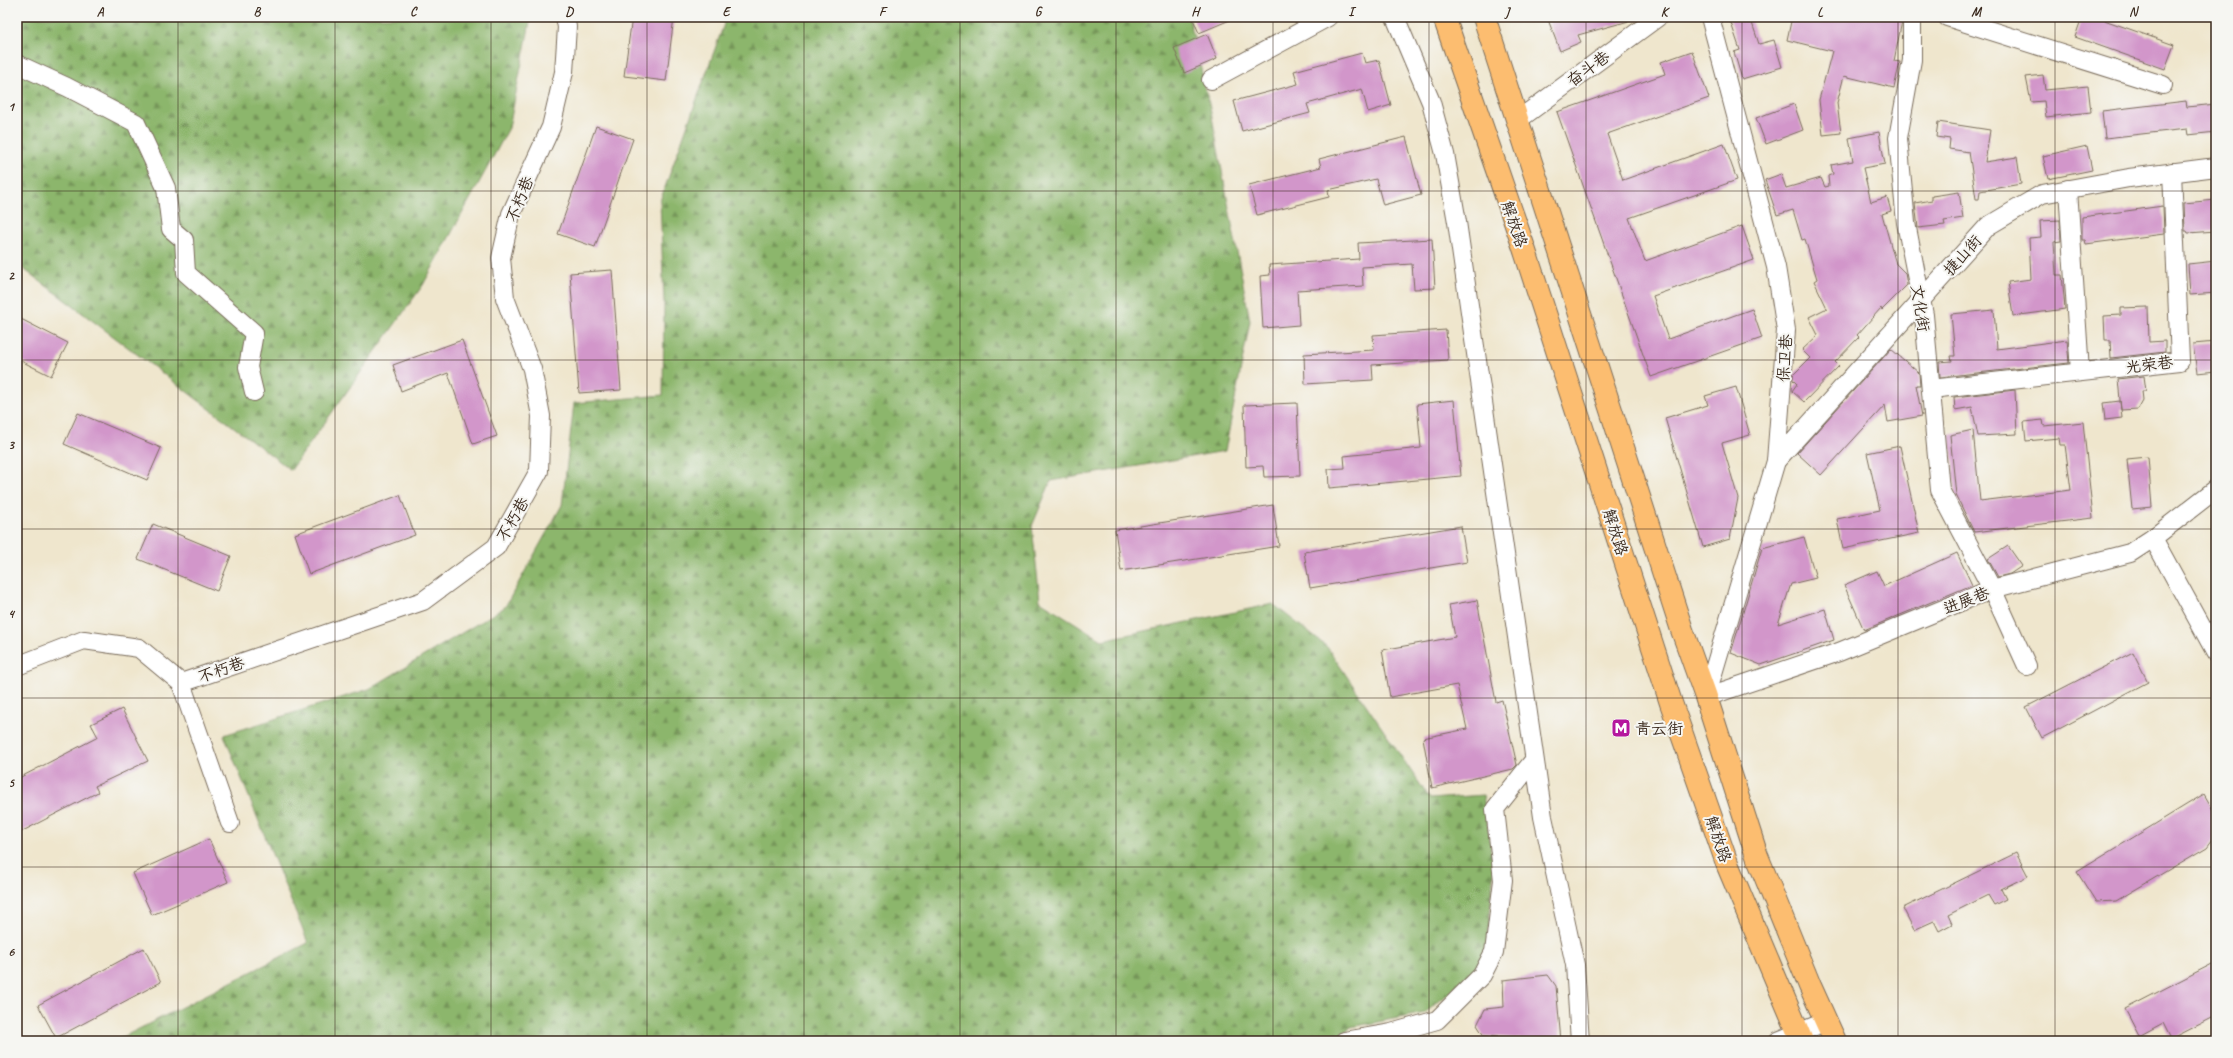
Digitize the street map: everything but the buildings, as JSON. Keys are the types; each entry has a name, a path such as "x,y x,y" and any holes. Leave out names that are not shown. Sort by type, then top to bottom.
{"main road":[{"name":"解放路","path":"1444,17 1523,245 1671,703 1728,866 1800,1037"},
{"name":"解放路","path":"1484,17 1757,856 1810,986 1835,1041"}],"street":[{"name":"不朽巷","path":"230,823 181,683 423,601 496,547 539,471 541,416 532,369 505,298 501,258 511,214 551,127 564,72 567,27 565,17"},
{"path":"1211,80 1328,17"},
{"path":"1395,17 1431,102 1445,154 1456,214 1543,817 1575,965 1580,1041"},
{"name":"奋斗巷","path":"1518,120 1658,17"},
{"name":"保卫巷","path":"1706,698 1776,461 1786,330 1776,267 1710,17"},
{"name":"文化街","path":"1912,17 1912,60 1898,138 1906,224 1921,301 1940,490 1992,589 2028,666"},
{"path":"1947,17 2163,85"},
{"path":"17,64 136,123 166,188 171,229 184,240 186,273 254,333 248,367 254,392"},
{"name":"捷山街","path":"1776,461 1988,226 2042,194 2172,172 2216,167"},
{"name":"光荣巷","path":"1931,389 2180,362 2172,172"},
{"path":"2068,189 2080,372"},
{"name":"进展巷","path":"1706,698 1839,652 1992,589 2130,552 2153,538 2216,489"},
{"path":"2153,538 2216,653"},
{"path":"17,666 84,640 139,648 181,683"},
{"path":"1344,1041 1391,1033 1437,1020 1482,975 1494,952 1503,880 1495,810 1534,760"},
{"path":"1778,1041 1800,1037 1827,1021"}],"green space":[{"path":"17,17 531,17 509,128 423,285 291,470 17,264"},
{"path":"722,17 1189,17 1212,117 1250,321 1225,451 1051,481 1032,526 1040,601 1102,640 1273,604 1327,647 1430,799 1483,795 1494,866 1486,962 1425,1013 1351,1027 1332,1041 115,1041 308,943 224,735 369,689 505,607 562,505 574,403 663,395 664,303 660,201 724,24"}],"place":[{"name":"青云街","path":"1621,728"}]}
